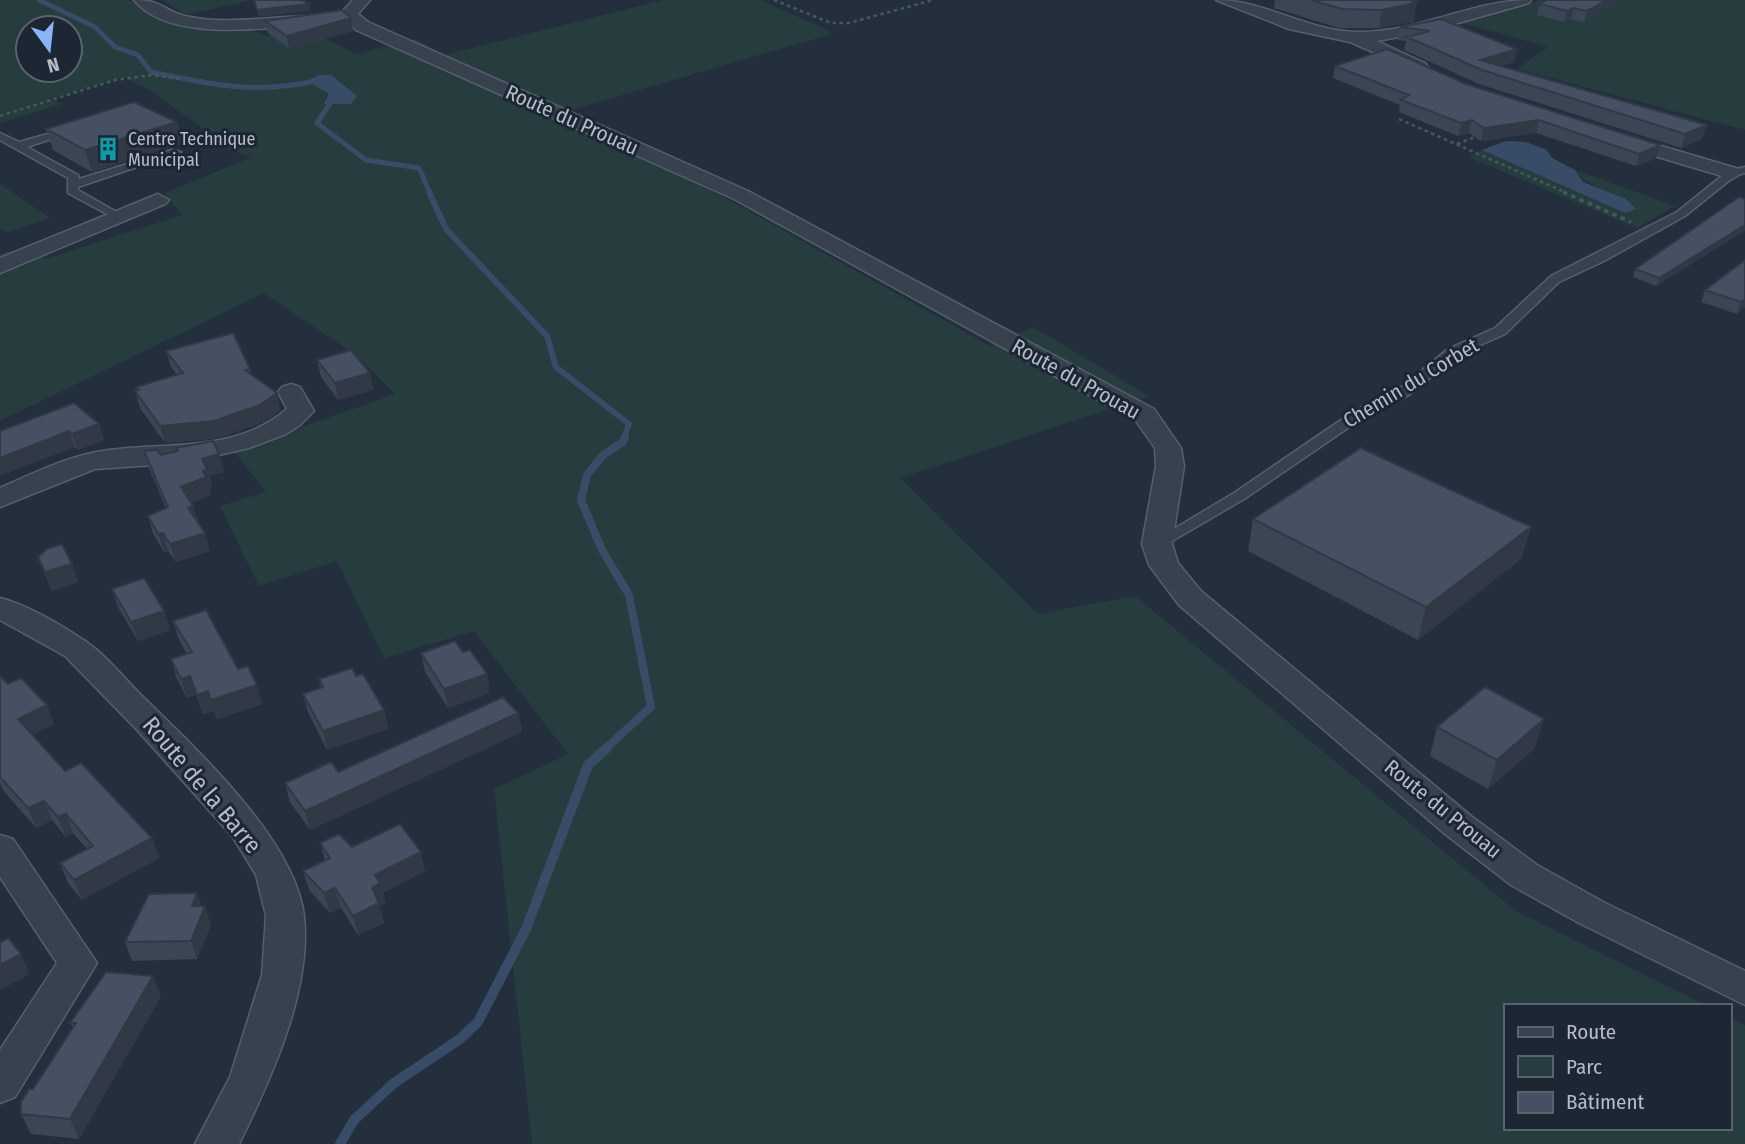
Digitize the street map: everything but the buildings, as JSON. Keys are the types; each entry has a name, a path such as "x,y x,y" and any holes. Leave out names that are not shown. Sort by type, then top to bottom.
{"street":[{"path":"142,0 178,20 207,24 271,24 342,12"},
{"path":"1224,0 1324,33 1353,37 1392,34 1523,0"},
{"name":"Route du Prouau","path":"342,12 362,26 741,195 1145,415 1168,448 1170,466 1157,544 1164,565 1190,598 1458,825 1524,874 1592,913 1745,989"},
{"path":"1353,37 1439,76"},
{"path":"1603,134 1738,172"},
{"path":"0,266 158,200"},
{"path":"0,499 86,462 140,456 173,456 229,444 291,422 301,411 291,392"},
{"name":"Route de la Barre","path":"0,607 76,649 150,723 245,827 274,874 285,916 282,975 250,1079 216,1144"},
{"path":"0,848 78,963 0,1085"}],"lane":[{"path":"18,146 77,129"},
{"path":"0,136 74,177 72,191 117,216"},
{"path":"72,185 176,152"},
{"name":"Chemin du Corbet","path":"1157,544 1239,496 1362,412 1404,392 1453,352 1500,331 1555,279 1681,214 1738,172"}],"path":[{"path":"774,0 831,23 849,23 933,0"},
{"path":"0,116 118,81 154,75 180,79"},
{"path":"1399,119 1650,231"},
{"path":"1457,145 1486,133"}],"green space":[{"path":"0,0 127,0 146,5 170,21 244,28 268,36 302,28 357,54 416,39 444,55 663,0 761,0 828,30 831,34 554,115 720,195 990,346 1033,327 1149,396 900,478 1038,614 1135,596 1516,911 1703,1004 1504,1004 1504,1130 1731,1130 1731,1018 1745,1025 1745,1144 532,1144 494,789 568,754 474,631 384,658 337,561 259,586 220,506 266,492 234,451 395,394 356,355 264,293 0,421 0,254 7,251 48,258 182,215 165,193 252,157 214,144 200,126 151,91 124,77 50,99 62,104 0,123"},
{"path":"162,0 251,0 187,15"},
{"path":"1541,0 1745,0 1745,130 1517,69 1548,47 1462,23"},
{"path":"1482,150 1625,213 1636,209 1621,198 1588,182 1575,170 1675,206 1637,228 1468,157"},
{"path":"0,184 50,218 8,232 0,229"}],"water":[{"path":"319,75 331,75 357,96 351,104 324,104 329,94 307,81"},
{"path":"1506,141 1526,142 1547,150 1552,158 1575,170 1583,182 1626,199 1636,209 1625,213 1482,150"}],"waterway":[{"path":"39,0 95,27 115,47 138,55 151,72 215,84 255,87 275,87 320,80"},
{"path":"335,96 317,123 366,160 419,168 430,193"},
{"path":"429,192 446,229 547,336 556,367 629,424 624,438"},
{"path":"605,749 651,707 629,595 602,550 581,500 587,475 603,455 623,442 625,436"},
{"path":"340,1144 354,1120 394,1083 460,1039 478,1022 526,929 588,765 607,748"}],"place":[{"name":"Centre Technique Municipal","path":"108,149"}]}
